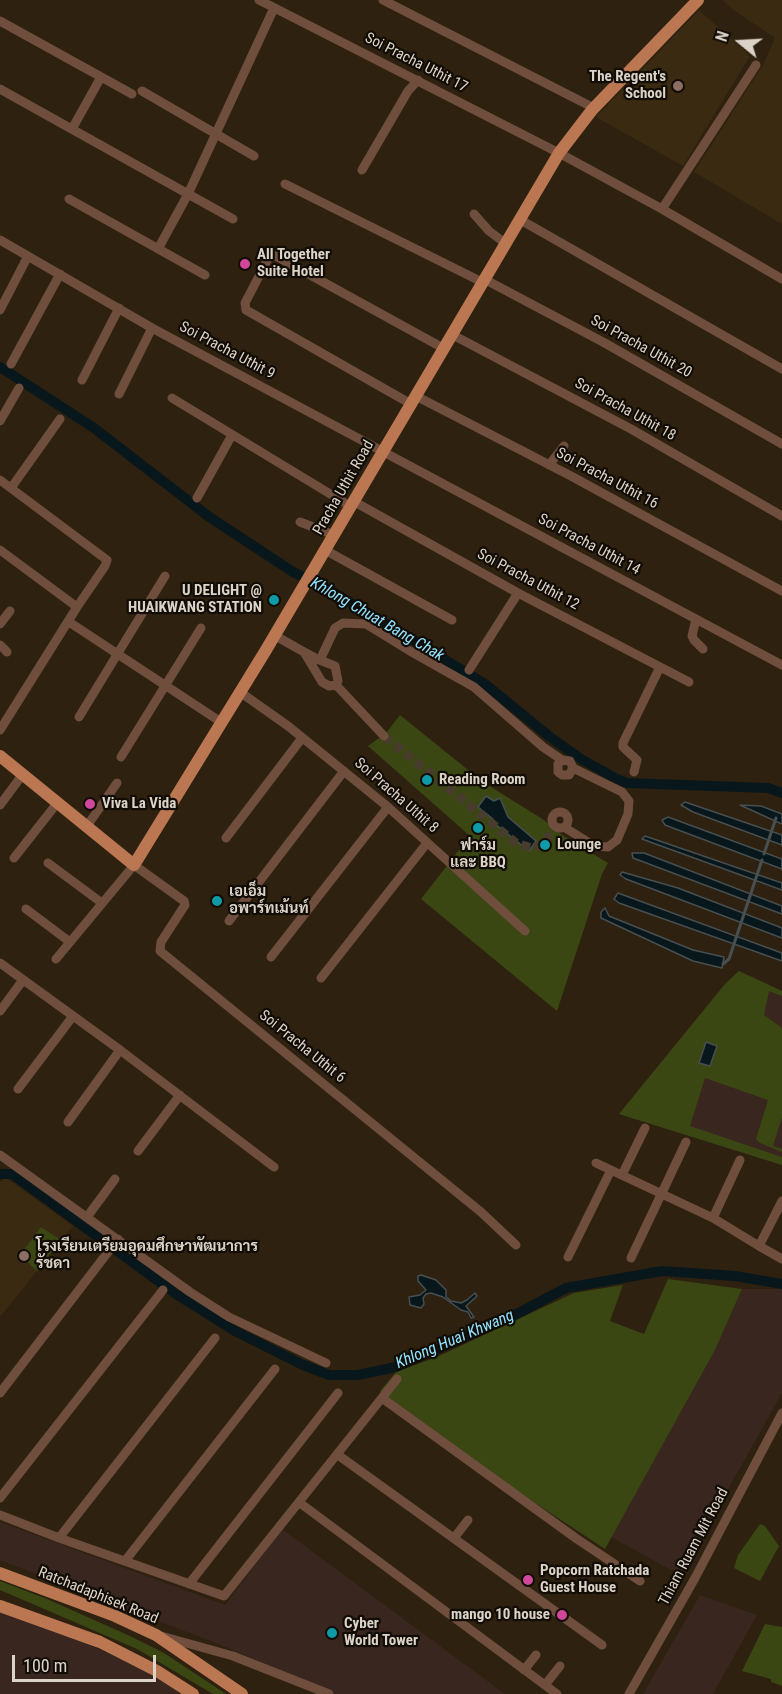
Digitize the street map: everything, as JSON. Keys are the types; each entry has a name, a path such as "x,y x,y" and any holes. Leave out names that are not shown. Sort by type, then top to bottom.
{"main road":[{"name":"Pracha Uthit Road","path":"134,865 302,589 559,153 594,108 698,0"},
{"path":"0,756 134,865"},
{"name":"Ratchadaphisek Road","path":"0,1573 115,1616 156,1635 242,1694"},
{"path":"0,1606 100,1642 157,1671 193,1694"}],"street":[{"name":"Soi Pracha Uthit 17","path":"259,0 559,153 662,209 782,279"},
{"path":"383,0 594,108"},
{"path":"158,249 188,194 274,8"},
{"path":"0,21 132,94"},
{"path":"662,209 756,65"},
{"path":"72,129 101,77"},
{"path":"362,170 408,91 418,80"},
{"path":"0,89 233,219"},
{"path":"142,92 254,156"},
{"name":"Soi Pracha Uthit 20","path":"285,184 603,342 782,444"},
{"path":"69,199 205,274"},
{"path":"474,214 489,231 505,243"},
{"path":"519,219 782,369"},
{"name":"Soi Pracha Uthit 9","path":"0,240 152,328 383,451"},
{"name":"Soi Pracha Uthit 16","path":"443,348 274,255 269,257 245,303 246,310 413,400 549,465 782,591"},
{"path":"0,310 27,256"},
{"path":"11,364 60,274"},
{"path":"82,380 119,308"},
{"path":"119,394 152,328"},
{"name":"Soi Pracha Uthit 18","path":"451,334 631,429 782,516"},
{"path":"0,421 19,388"},
{"name":"Soi Pracha Uthit 12","path":"172,398 352,504 689,682"},
{"path":"11,488 60,419"},
{"path":"197,498 232,435"},
{"path":"549,465 564,446"},
{"name":"Soi Pracha Uthit 14","path":"383,451 782,665"},
{"path":"0,480 106,560 105,566 76,607 69,622 0,730"},
{"path":"300,522 333,535"},
{"path":"0,550 76,607"},
{"path":"325,550 452,620"},
{"path":"80,717 117,652 165,576"},
{"path":"469,670 518,592"},
{"path":"0,624 10,611"},
{"path":"696,619 692,636 703,649"},
{"path":"69,622 221,723"},
{"path":"320,660 335,628 342,623 366,624 474,687 543,747 562,760 570,761 573,768 622,792 629,801 627,814 617,840 608,847 594,846 557,828"},
{"path":"121,757 201,628"},
{"path":"274,635 335,666 338,681 336,685"},
{"path":"304,652 322,682 329,686 336,685"},
{"path":"634,772 637,760 623,747 623,743 660,667"},
{"path":"336,685 384,736"},
{"name":"Soi Pracha Uthit 8","path":"240,692 287,725 388,807 525,931"},
{"path":"226,838 302,738"},
{"path":"229,921 344,771"},
{"path":"0,805 23,774"},
{"path":"87,825 117,783"},
{"path":"14,858 58,802"},
{"path":"271,957 388,807"},
{"path":"321,978 427,843"},
{"path":"48,863 102,903"},
{"path":"56,959 134,865"},
{"name":"Soi Pracha Uthit 6","path":"134,865 184,901 185,905 161,942 160,951 481,1212 516,1245"},
{"path":"26,909 70,942"},
{"path":"0,963 120,1050 274,1167"},
{"path":"0,1011 23,980"},
{"path":"18,1089 73,1016"},
{"path":"68,1122 120,1050"},
{"path":"138,1151 180,1095"},
{"path":"622,1175 645,1128"},
{"path":"631,1258 686,1142"},
{"path":"0,1155 190,1292 233,1320 326,1364"},
{"path":"713,1218 740,1160"},
{"path":"596,1163 713,1218 782,1259"},
{"path":"568,1257 611,1170"},
{"path":"87,1217 115,1179"},
{"path":"759,1246 782,1201"},
{"path":"0,1393 117,1240"},
{"path":"0,1498 163,1290"},
{"path":"59,1538 215,1338"},
{"path":"125,1561 275,1369"},
{"path":"0,1515 216,1594 227,1594 397,1379"},
{"path":"189,1584 338,1392"},
{"path":"382,1398 577,1539 640,1581"},
{"name":"Thiam Ruam Mit Road","path":"629,1694 695,1578 782,1413"},
{"path":"338,1455 602,1645"},
{"path":"300,1503 557,1694"},
{"path":"454,1538 468,1520"},
{"path":"156,1635 233,1656 329,1694"},
{"path":"524,1670 536,1655"},
{"path":"545,1685 560,1666"}],"shaded area":[{"path":"723,0 782,0 782,224 694,172 763,65 775,38 732,9"},
{"name":"The Regent's School","path":"699,10 750,56 683,166 596,117"},
{"path":"486,796 494,801 500,798 508,817 536,841 529,851 478,807"},
{"path":"685,802 782,835 782,845 693,812 681,805"},
{"path":"740,805 761,806 782,814 782,824"},
{"path":"668,817 782,859 782,869 665,825 662,820"},
{"path":"645,836 782,883 782,890 642,839"},
{"path":"632,853 644,853 782,906 782,914 633,858"},
{"path":"622,872 678,888 782,928 782,938 626,879 620,875"},
{"path":"618,893 782,953 782,961 619,903 614,899"},
{"path":"605,908 609,916 693,950 724,957 722,968 693,961 601,918 601,912"},
{"path":"739,971 782,991 782,1165 619,1114 725,984"},
{"path":"706,1042 717,1046 710,1066 699,1063"},
{"name":"โรงเรียนเตรียมอุดมศึกษาพัฒนาการ รัชดา","path":"6,1178 73,1226 0,1317 0,1182"},
{"path":"418,1276 436,1280 446,1290 446,1297 451,1301 461,1303 475,1293 477,1296 466,1306 474,1317 471,1318 468,1312 461,1310 443,1297 431,1293 426,1294 423,1298 424,1304 421,1308 410,1305 409,1297 420,1295 426,1290 418,1281"},
{"path":"742,1289 782,1289 782,1393 680,1575 611,1537 715,1350"},
{"path":"0,1522 225,1605 282,1529 505,1694 337,1694 226,1647 0,1560"},
{"path":"700,1595 757,1615 713,1694 643,1694"},
{"path":"0,1609 58,1630 156,1676 181,1694 0,1694"}],"green space":[{"path":"400,715 483,782 608,863 602,874 557,1011 421,899 470,836 368,746 386,733"},
{"path":"739,971 782,991 782,996 769,991 764,1015 782,1028 782,1117 773,1146 782,1149 782,1152 756,1139 768,1100 705,1078 690,1126 782,1157 782,1165 619,1114 725,984"},
{"path":"41,1227 61,1240 37,1271 20,1255"},
{"path":"668,1279 742,1289 715,1350 605,1549 514,1489 380,1391 396,1372 437,1357 574,1293 623,1285 610,1321 644,1334"},
{"path":"760,1524 765,1526 779,1546 760,1581 734,1568 738,1555"},
{"path":"0,1581 47,1599 164,1653 226,1694 213,1694 137,1649 0,1590"},
{"path":"765,1624 782,1627 782,1686 771,1682 771,1679 742,1671"}],"waterway":[{"name":"Khlong Chuat Bang Chak","path":"0,367 94,428 208,516 293,572 323,586 485,684 550,737 581,759 615,778 627,783 768,788 782,793"},
{"path":"764,854 776,818"},
{"path":"723,964 729,959 762,860"},
{"name":"Khlong Huai Khwang","path":"0,1174 12,1174 176,1294 235,1331 303,1365 329,1375 358,1375 396,1367 511,1317 566,1288 662,1271 735,1276 782,1284"}],"tunnel":[{"path":"384,736 516,843 531,848 543,845 553,829"}],"place":[{"name":"The Regent's School","path":"678,86"},
{"name":"All Together Suite Hotel","path":"245,264"},
{"name":"U DELIGHT @ HUAIKWANG STATION","path":"274,600"},
{"name":"Reading Room","path":"427,780"},
{"name":"Viva La Vida","path":"90,804"},
{"name":"ฟาร์ม และ BBQ","path":"478,828"},
{"name":"Lounge","path":"545,845"},
{"name":"เอเอ็ม อพาร์ทเม้นท์","path":"217,901"},
{"name":"โรงเรียนเตรียมอุดมศึกษาพัฒนาการ รัชดา","path":"24,1256"},
{"name":"Popcorn Ratchada Guest House","path":"528,1580"},
{"name":"mango 10 house","path":"562,1615"},
{"name":"Cyber World Tower","path":"332,1633"}]}
